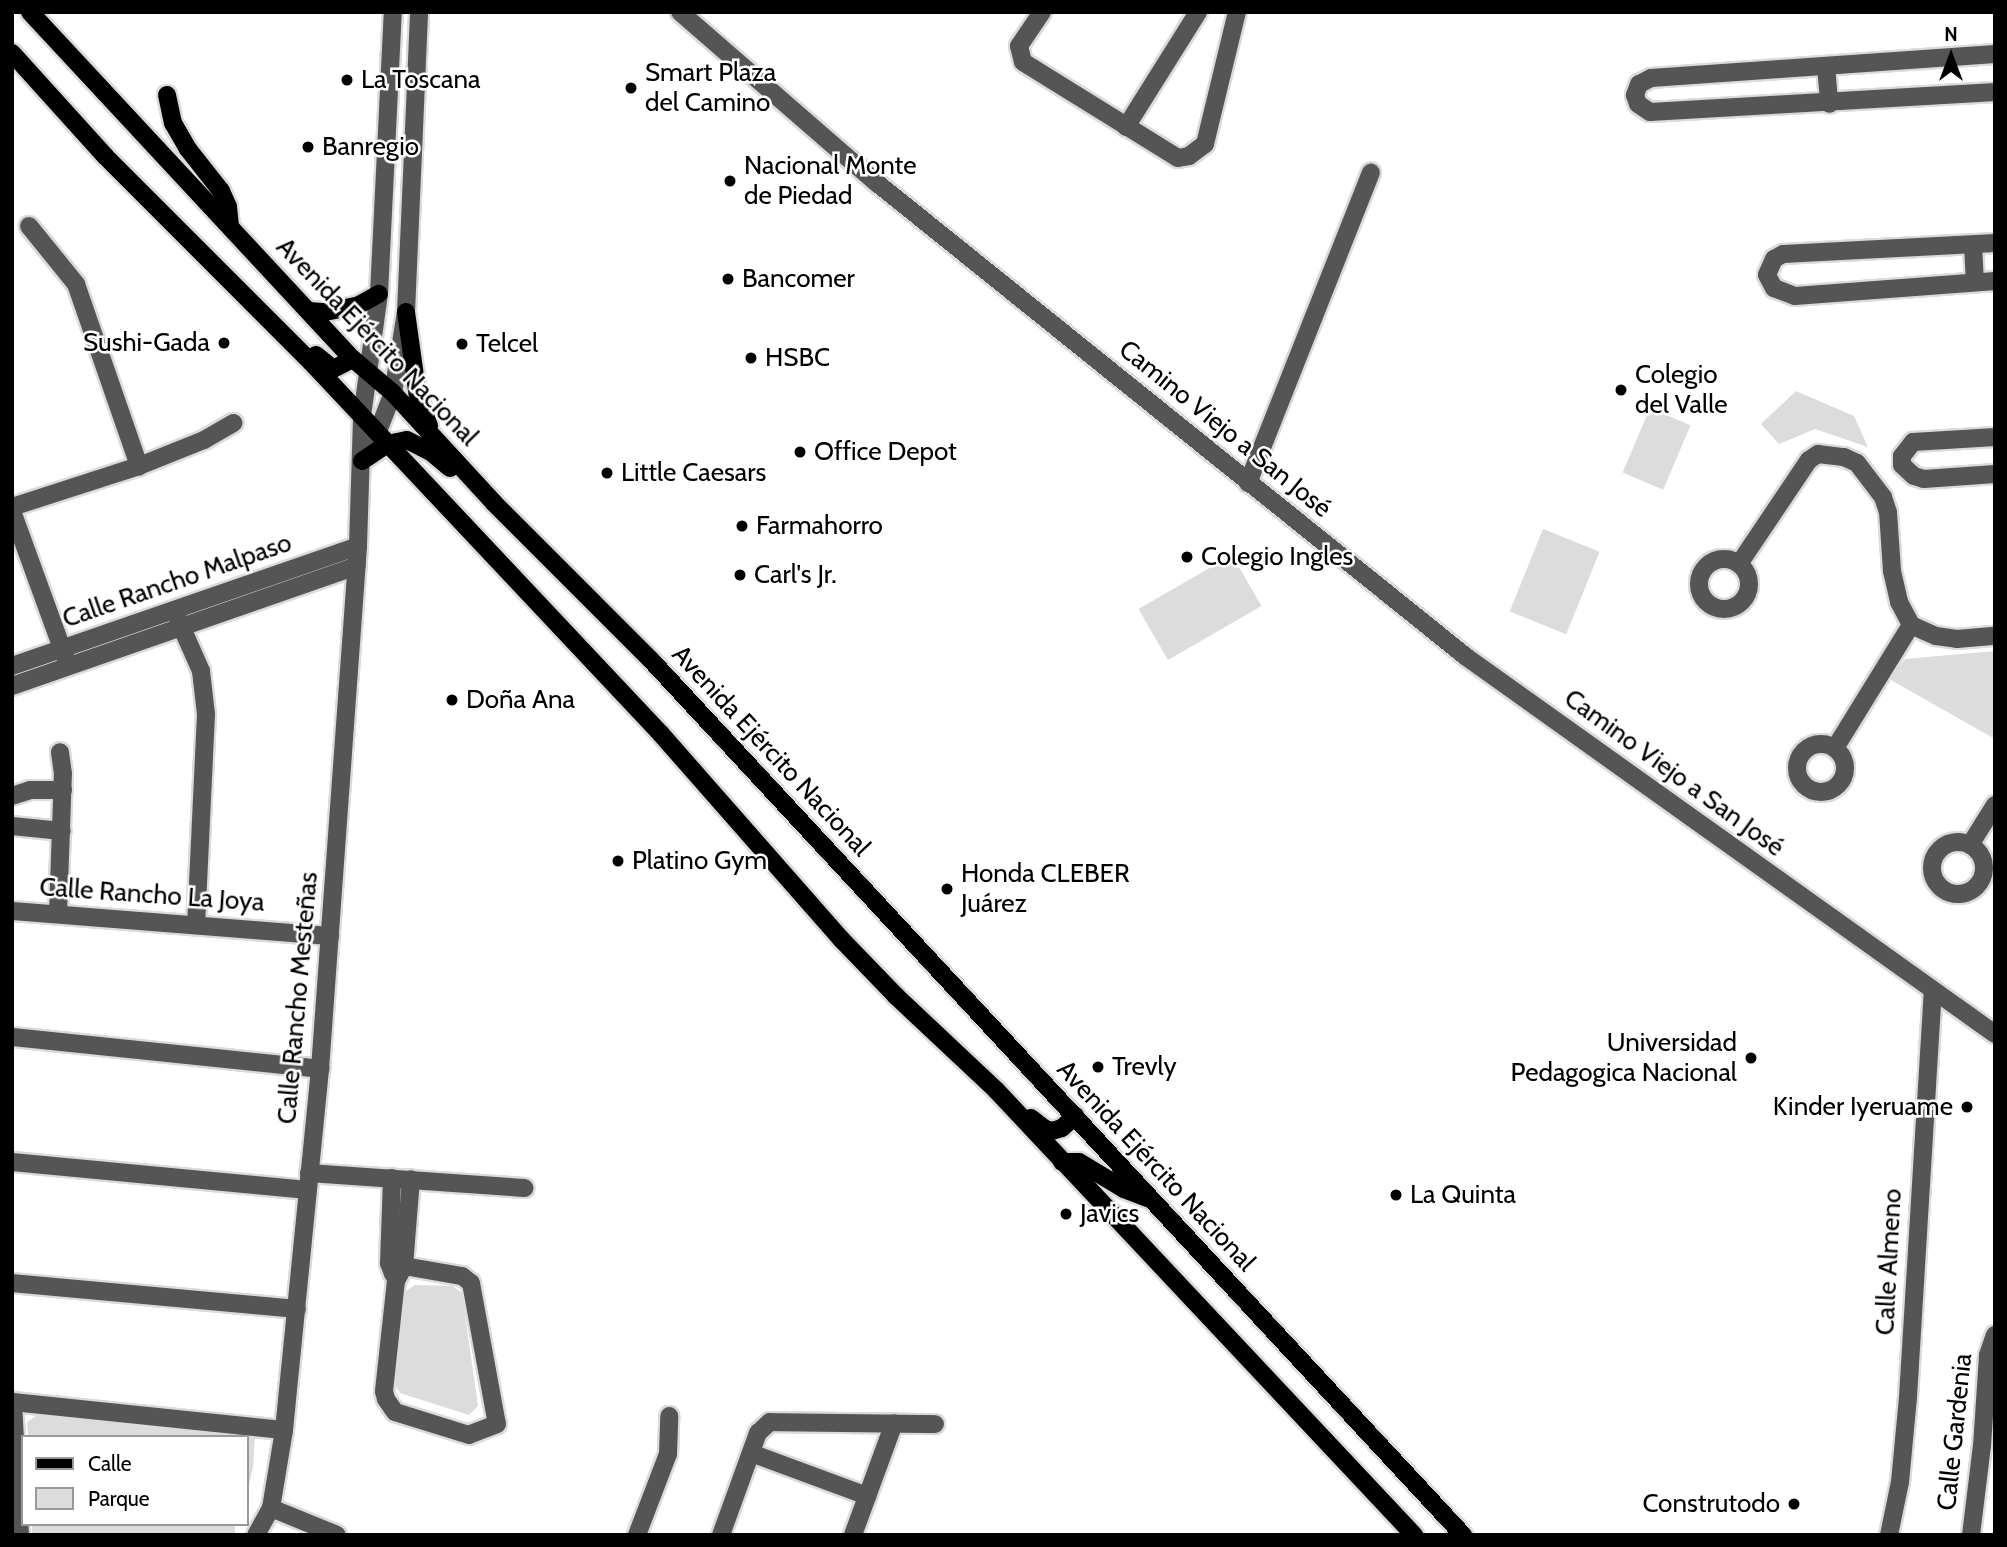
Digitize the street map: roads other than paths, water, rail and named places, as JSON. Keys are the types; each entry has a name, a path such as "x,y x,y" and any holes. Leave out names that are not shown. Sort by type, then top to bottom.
{"main road":[{"name":"Avenida Ejército Nacional","path":"30,12 353,359 393,393 494,503 651,660 1463,1535"},
{"path":"12,53 105,156 362,416 709,785 841,939 896,996 996,1090 1414,1535"},
{"path":"167,95 173,123 188,149 221,191 228,207 230,226"},
{"path":"236,286 263,305 328,367 340,368 353,359"},
{"path":"310,311 325,312 357,306 379,295"},
{"path":"406,312 418,397 433,435"},
{"path":"383,440 400,439 418,443 494,503"},
{"path":"996,1090 1045,1129 1062,1128 1075,1116"},
{"path":"1062,1162 1079,1162 1124,1189 1151,1199"}],"street":[{"name":"Calle Rancho Mesteñas","path":"256,1535 271,1508 284,1430 320,1069 357,566 362,416 379,295 393,12"},
{"name":"Calle Rancho Mesteñas","path":"362,461 383,440 406,312 419,12"},
{"name":"Camino Viejo a San José","path":"680,12 877,183 1465,656 1995,1034"},
{"path":"1042,12 1019,46 1023,62 1178,159 1189,156 1205,145 1237,12"},
{"path":"1126,127 1198,12"},
{"path":"1995,54 1651,78 1639,84 1635,95 1638,104 1650,112 1829,104 1995,92"},
{"path":"1826,66 1829,104"},
{"path":"1248,483 1371,172"},
{"path":"29,226 76,284 139,466"},
{"path":"1995,243 1783,254 1774,259 1767,275 1774,288 1794,296 1995,281"},
{"path":"1973,245 1975,282"},
{"path":"69,667 12,509 139,466 204,440 233,423"},
{"path":"1995,437 1913,442 1902,456 1902,465 1914,476 1924,479 1995,474"},
{"path":"1739,564 1809,460 1818,454 1844,457 1857,463 1883,497 1888,512 1892,571 1899,602 1910,625 1947,638 1995,636"},
{"name":"Calle Rancho Malpaso","path":"12,666 358,546"},
{"name":"Calle Rancho Malpaso","path":"12,686 357,566"},
{"path":"174,610 201,671 206,714 197,925"},
{"path":"1835,748 1910,625"},
{"path":"58,914 63,790 60,752"},
{"path":"12,796 30,790 63,790"},
{"path":"1970,845 1995,806"},
{"path":"12,825 62,831"},
{"name":"Calle Rancho La Joya","path":"12,911 330,936"},
{"name":"Calle Almeno","path":"1889,1535 1900,1482 1908,1397 1933,991"},
{"path":"12,1037 320,1069"},
{"path":"12,1162 308,1181 392,1178 524,1188"},
{"path":"392,1178 396,1270"},
{"path":"396,1270 463,1276 471,1283 497,1424 469,1435 395,1412 390,1407 384,1391 396,1270 411,1179"},
{"path":"12,1283 297,1309"},
{"name":"Calle Gardenia","path":"1971,1535 1988,1449 1988,1355 1995,1335"},
{"path":"20,1535 13,1402 284,1430"},
{"path":"637,1535 668,1454 668,1416"},
{"path":"721,1535 758,1433 770,1422 935,1424"},
{"path":"853,1535 894,1423"},
{"path":"751,1453 867,1496"},
{"path":"271,1508 337,1535"}],"place":[{"name":"La Toscana","path":"347,80"},
{"name":"Smart Plaza del Camino","path":"631,88"},
{"name":"Banregio","path":"308,147"},
{"name":"Nacional Monte de Piedad","path":"730,181"},
{"name":"Bancomer","path":"728,279"},
{"name":"Sushi-Gada","path":"224,343"},
{"name":"Telcel","path":"462,344"},
{"name":"HSBC","path":"751,358"},
{"name":"Colegio del Valle","path":"1621,390"},
{"name":"Office Depot","path":"800,452"},
{"name":"Little Caesars","path":"607,473"},
{"name":"Farmahorro","path":"742,526"},
{"name":"Colegio Ingles","path":"1187,557"},
{"name":"Carl's Jr.","path":"740,575"},
{"name":"Doña Ana","path":"452,700"},
{"name":"Platino Gym","path":"618,861"},
{"name":"Honda CLEBER Juárez","path":"947,889"},
{"name":"Universidad Pedagogica Nacional","path":"1751,1058"},
{"name":"Trevly","path":"1098,1067"},
{"name":"Kinder Iyeruame","path":"1967,1107"},
{"name":"La Quinta","path":"1396,1195"},
{"name":"Javics","path":"1066,1214"},
{"name":"Construtodo","path":"1794,1504"}]}
